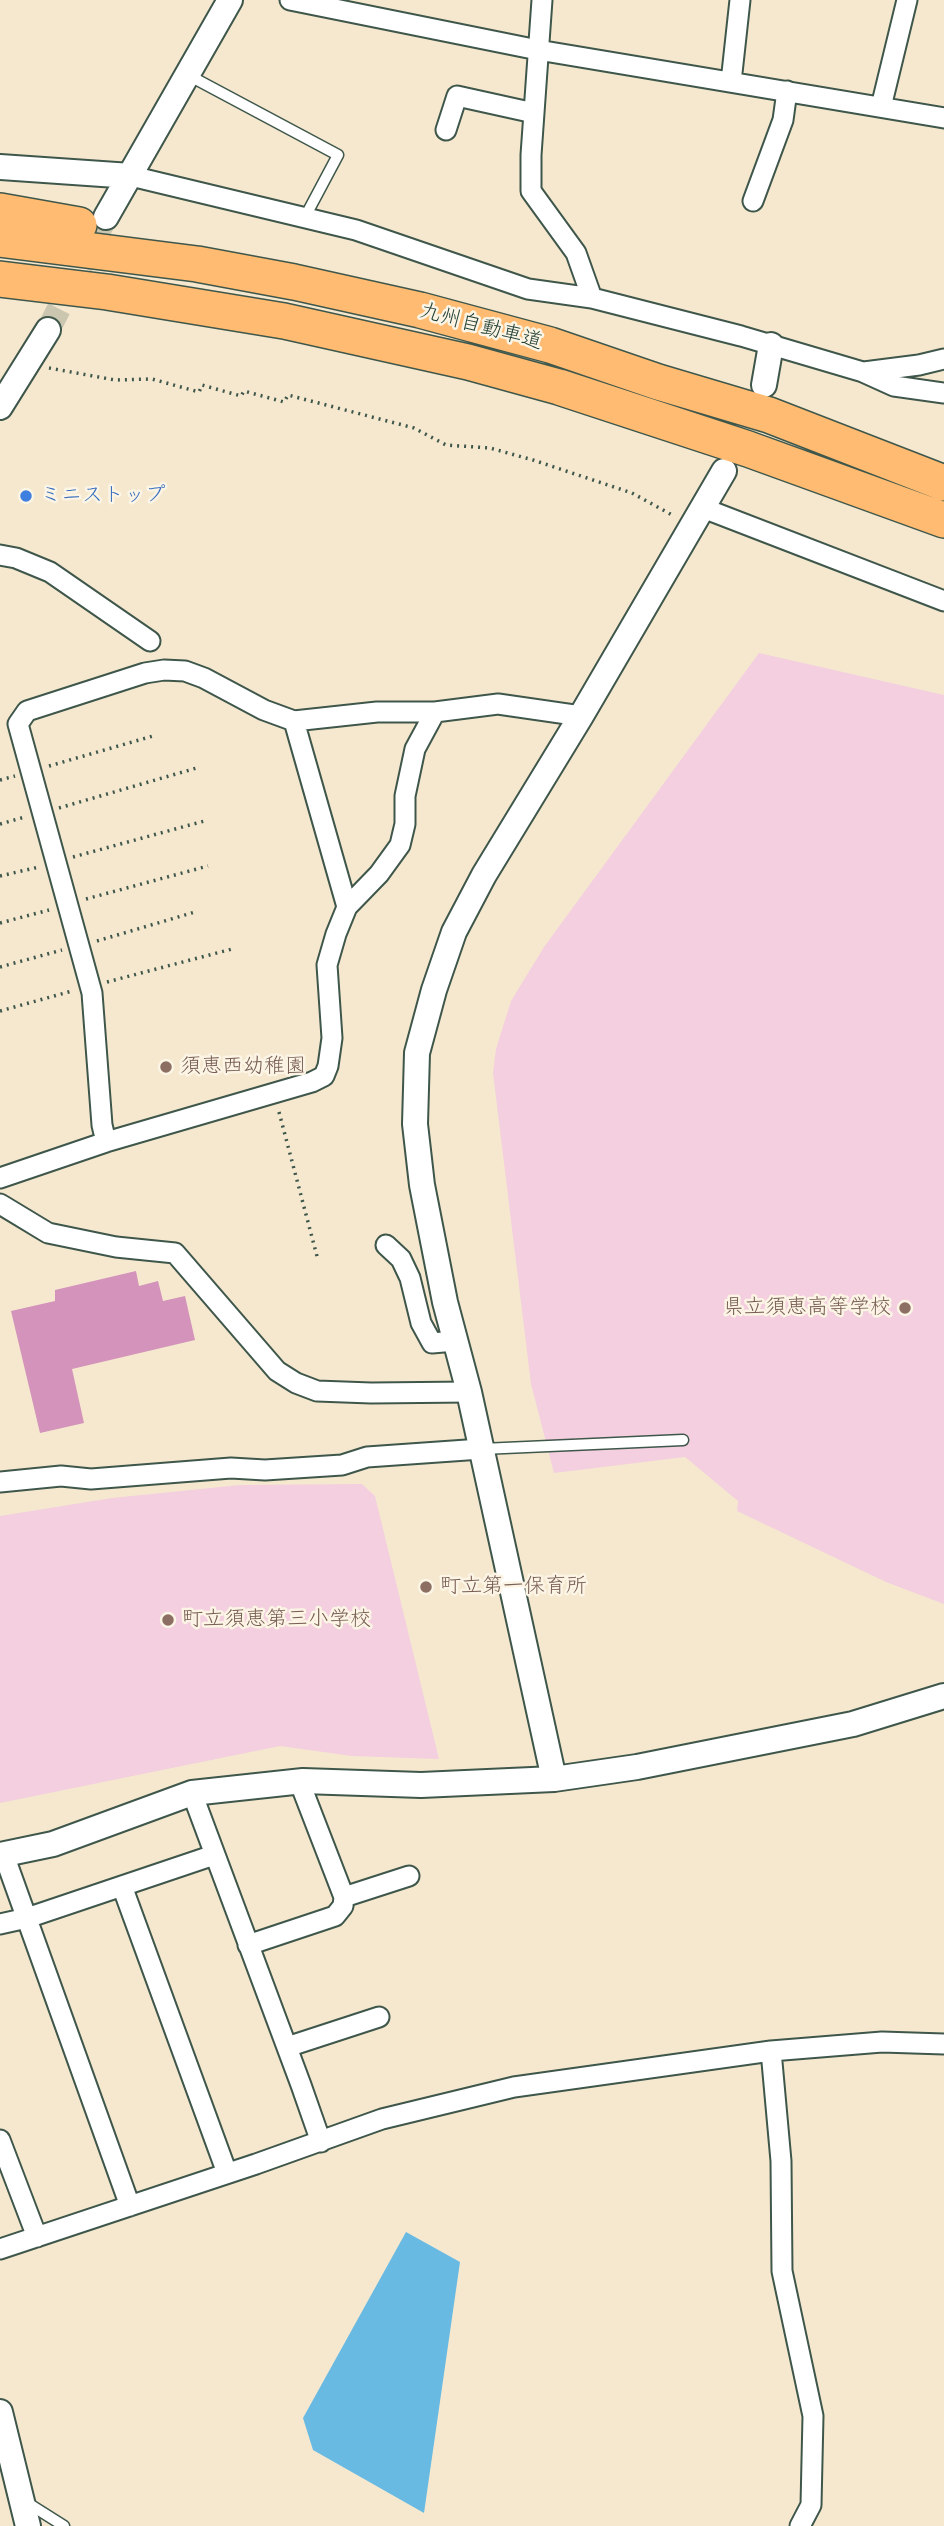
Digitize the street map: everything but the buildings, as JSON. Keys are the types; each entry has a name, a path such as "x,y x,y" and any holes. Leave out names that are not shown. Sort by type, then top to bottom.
{"highway":[{"path":"0,211 229,254 420,310"},
{"name":"九州自動車道","path":"0,239 197,264 420,310 550,345 658,382 769,415 944,483"},
{"name":"九州自動車道","path":"0,279 107,292 284,321 468,362 559,387 748,449 944,520"},
{"path":"0,304 224,320 468,362"}],"street":[{"path":"106,216 230,0"},
{"path":"290,0 538,50 944,118"},
{"path":"542,0 531,191 576,253 592,298"},
{"path":"731,82 740,0"},
{"path":"881,107 907,0"},
{"path":"753,201 783,120 787,91"},
{"path":"446,130 457,96 534,113"},
{"path":"0,167 131,176 305,217 356,230 528,289 592,298 771,345 863,372 894,386 944,393"},
{"path":"0,407 15,373 48,330"},
{"path":"764,384 771,345"},
{"path":"863,372 944,359"},
{"path":"554,1779 422,1185 415,1124 417,1053 434,990 454,932 484,876 724,471"},
{"path":"698,517 944,601"},
{"path":"0,555 16,558 50,572 150,641"},
{"path":"106,1142 102,1125 90,986 18,724 27,711 145,673 164,670 185,671 204,678 264,710 294,722 377,712 435,712 498,704 581,716"},
{"path":"0,1178 106,1142 312,1082 324,1076 332,1038 327,965 347,907 379,874 400,845 405,824 405,796 415,749 435,712"},
{"path":"294,722 347,907"},
{"path":"0,1204 48,1233 116,1247 175,1253 277,1371 296,1383 317,1391 469,1392"},
{"path":"386,1245 401,1259 410,1278 421,1323 432,1343 455,1341"},
{"path":"0,1482 61,1476 91,1479 231,1468 278,1469 342,1465 367,1457 481,1449"},
{"path":"130,2206 2,1855 53,1844 192,1793 303,1781 421,1785 554,1779 637,1767 853,1724 944,1696"},
{"path":"248,1945 335,1916 343,1906 344,1897 303,1791 303,1781"},
{"path":"192,1793 321,2142"},
{"path":"0,1924 27,1918 214,1855"},
{"path":"344,1897 409,1876"},
{"path":"122,1886 227,2173"},
{"path":"287,2047 379,2017"},
{"path":"5,2248 382,2119 514,2087 771,2051 881,2042 944,2044"},
{"path":"771,2051 781,2161 782,2271 813,2416 814,2471 811,2505 800,2526"},
{"path":"0,2140 37,2237"},
{"path":"0,2412 4,2439 28,2526"}],"lane":[{"path":"187,75 338,156 305,217"},
{"path":"481,1449 683,1440"},
{"path":"21,2498 64,2526"}],"path":[{"path":"15,373 115,380 152,379 199,392 202,385 241,396 244,391 284,402 288,395 414,428 446,445 490,448 698,517"},
{"path":"31,772 153,736"},
{"path":"0,824 200,767"},
{"path":"0,876 208,820"},
{"path":"0,923 208,866"},
{"path":"0,967 195,912"},
{"path":"0,1011 232,949"},
{"path":"274,1093 318,1260"}],"shaded area":[{"path":"759,653 944,695 944,1604 886,1582 737,1511 738,1501 685,1457 554,1473 531,1384 493,1073 496,1049 511,1001 544,947"},
{"path":"362,1484 375,1496 439,1759 352,1756 280,1746 0,1803 0,1516 112,1498 240,1485"}],"water":[{"path":"406,2232 460,2262 424,2513 313,2450 303,2418"}],"tunnel":[{"path":"48,330 106,217"}],"place":[{"name":"ミニストップ","path":"26,496"},
{"name":"須恵西幼稚園","path":"166,1067"},
{"name":"県立須恵高等学校","path":"905,1308"},
{"name":"町立第一保育所","path":"426,1587"},
{"name":"町立須恵第三小学校","path":"168,1620"}]}
